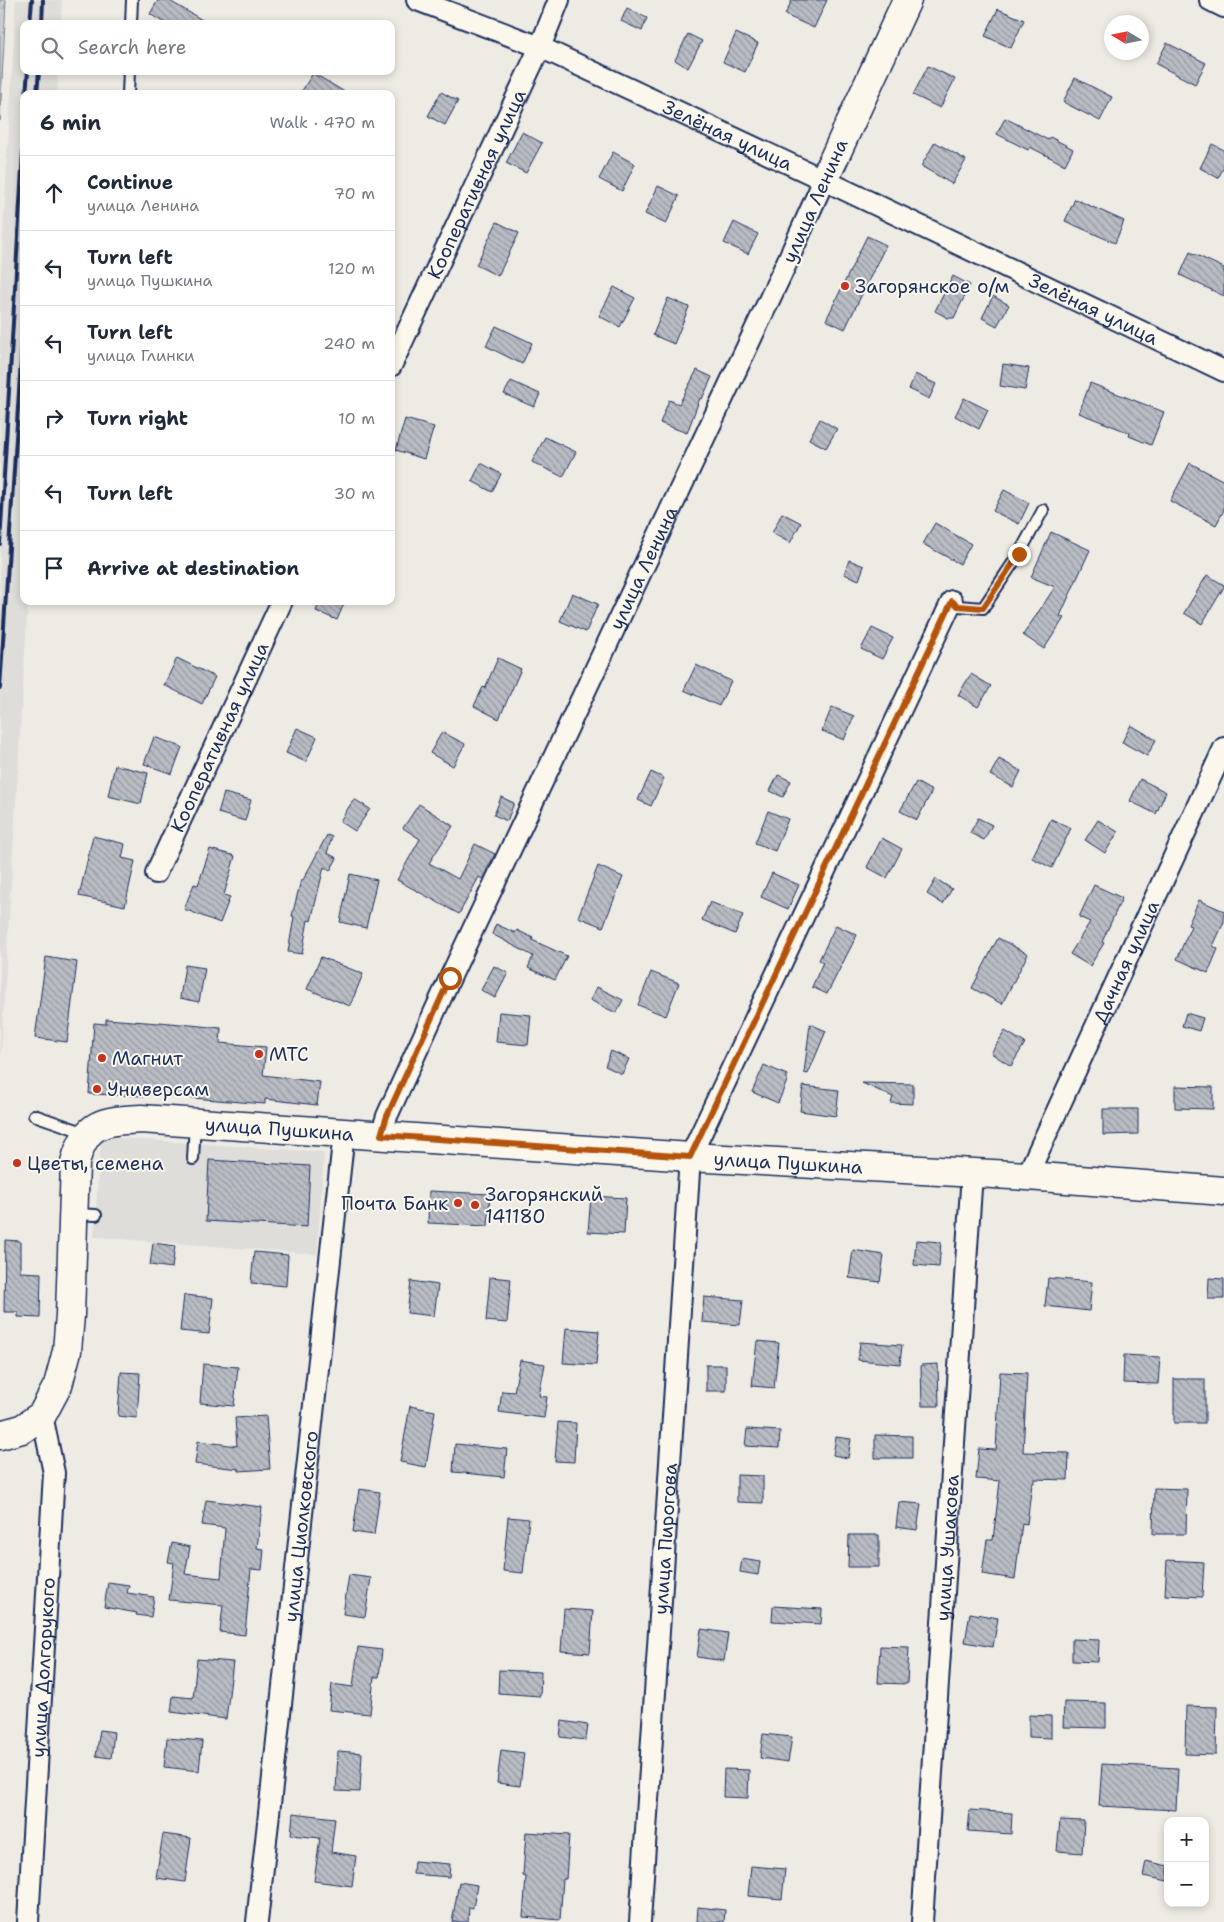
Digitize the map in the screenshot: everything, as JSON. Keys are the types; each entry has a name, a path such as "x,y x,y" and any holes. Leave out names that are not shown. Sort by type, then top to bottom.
{"main road":[{"name":"улица Ленина","path":"824,180 907,0"},
{"name":"улица Пушкина","path":"87,1133 97,1126 114,1121 141,1119 690,1157 1027,1176 1224,1190"},
{"path":"0,1435 22,1429 42,1415 58,1385 67,1351 70,1315 85,1214 75,1163 79,1147 87,1133"}],"street":[{"name":"Зелёная улица","path":"417,0 540,47 1224,371"},
{"name":"Кооперативная улица","path":"395,357 540,47 559,0"},
{"path":"1210,0 1224,7"},
{"name":"улица Ленина","path":"381,1135 387,1116 450,978 824,180"},
{"path":"690,1157 952,601"},
{"name":"Кооперативная улица","path":"156,873 280,605"},
{"name":"Дачная улица","path":"1027,1176 1224,748"},
{"name":"улица Циолковского","path":"256,1922 344,1133"},
{"name":"улица Пирогова","path":"640,1922 690,1157"},
{"name":"улица Ушакова","path":"922,1922 972,1173"},
{"name":"улица Долгорукого","path":"28,1922 54,1473 42,1415"}],"lane":[{"path":"131,20 132,0"},
{"path":"128,90 129,75"},
{"path":"952,601 958,606 983,608 1019,554 1043,510"},
{"path":"34,1115 87,1133"},
{"path":"193,1160 195,1123"}],"shaded area":[{"path":"16,0 62,0 61,20 20,20 20,75 58,75 57,90 20,90 20,605 28,605 0,1068 0,290"},
{"path":"101,1137 324,1152 317,1254 94,1237"}],"green space":[{"path":"0,0 6,0 0,121"}],"building":[{"path":"158,0 168,0 202,20 160,20 150,14"},
{"path":"792,0 827,0 814,28 785,15"},
{"path":"627,8 647,18 642,31 621,21"},
{"path":"998,9 1024,20 1011,48 985,36"},
{"path":"736,33 758,43 745,72 723,62"},
{"path":"688,34 702,41 688,68 675,60"},
{"path":"1167,43 1206,63 1195,84 1156,64"},
{"path":"928,66 955,79 940,108 913,95"},
{"path":"312,75 316,75 341,90 302,90"},
{"path":"1075,78 1112,97 1100,121 1063,102"},
{"path":"441,92 458,101 445,125 428,116"},
{"path":"1005,118 1048,140 1050,137 1073,149 1065,165 1030,147 1028,150 997,134"},
{"path":"522,132 542,143 526,173 506,163"},
{"path":"935,142 966,160 952,184 921,166"},
{"path":"1212,144 1224,150 1224,167 1218,178 1200,168"},
{"path":"613,152 635,164 622,191 599,179"},
{"path":"658,186 679,196 666,224 645,214"},
{"path":"1075,199 1124,221 1115,243 1065,221"},
{"path":"497,222 519,233 498,276 476,265"},
{"path":"734,222 758,234 748,254 724,243"},
{"path":"867,236 886,245 845,329 826,320"},
{"path":"1190,252 1224,268 1224,296 1180,275"},
{"path":"953,276 970,285 954,318 948,318 935,311"},
{"path":"614,287 635,298 620,327 599,316"},
{"path":"993,296 1009,305 997,326 982,318"},
{"path":"668,298 689,307 674,344 653,335"},
{"path":"496,326 532,343 522,364 486,346"},
{"path":"1003,364 1029,368 1025,390 1000,386"},
{"path":"697,370 712,377 702,399 700,398 687,433 660,423 669,400 679,404"},
{"path":"915,374 936,384 929,399 909,389"},
{"path":"511,381 540,394 534,407 504,394"},
{"path":"1090,383 1164,412 1151,445 1129,436 1130,433 1079,413"},
{"path":"964,398 988,410 979,429 955,416"},
{"path":"405,419 434,427 424,459 396,450"},
{"path":"820,419 837,429 826,448 809,439"},
{"path":"545,437 576,452 563,477 532,462"},
{"path":"481,463 501,474 492,492 472,481"},
{"path":"1190,463 1224,481 1224,510 1216,525 1170,501"},
{"path":"1004,490 1029,503 1019,524 993,511"},
{"path":"782,513 801,523 790,543 772,533"},
{"path":"935,523 971,544 960,564 923,544"},
{"path":"1051,532 1090,550 1060,616 1064,618 1044,649 1023,635 1055,587 1031,577"},
{"path":"849,560 864,566 859,580 844,574"},
{"path":"1207,575 1224,585 1224,587 1202,624 1184,613"},
{"path":"572,593 598,604 586,632 560,621"},
{"path":"318,605 343,605 337,620 316,611"},
{"path":"872,628 893,638 882,659 861,649"},
{"path":"177,658 215,677 202,704 164,685"},
{"path":"498,658 521,669 499,719 474,706 483,687 485,688"},
{"path":"696,665 731,681 719,706 684,690"},
{"path":"971,674 991,686 978,707 958,695"},
{"path":"832,707 854,716 844,740 822,731"},
{"path":"1131,725 1156,740 1147,756 1122,742"},
{"path":"297,728 317,737 306,762 286,753"},
{"path":"442,732 465,744 453,766 430,753"},
{"path":"154,737 182,747 172,774 144,764"},
{"path":"999,759 1021,771 1013,787 990,775"},
{"path":"115,765 148,773 141,804 108,796"},
{"path":"651,772 664,778 651,806 638,800"},
{"path":"778,775 791,781 783,797 770,791"},
{"path":"1140,779 1166,792 1156,814 1130,801"},
{"path":"916,782 932,791 917,820 900,811"},
{"path":"224,793 251,800 245,821 218,813"},
{"path":"501,797 514,803 507,821 494,815"},
{"path":"354,799 370,809 355,831 340,821"},
{"path":"419,804 453,826 429,863 458,879 475,844 495,854 482,879 479,877 459,914 397,880 420,839 403,828"},
{"path":"768,811 788,819 775,851 755,843"},
{"path":"978,818 992,825 984,840 970,833"},
{"path":"1051,819 1071,828 1052,868 1032,858"},
{"path":"1098,820 1118,832 1105,853 1085,840"},
{"path":"327,835 332,837 327,853 337,858 330,871 324,867 311,921 308,920 302,954 288,952 294,917 292,916 301,880 303,880"},
{"path":"93,836 125,844 122,858 135,861 125,906 79,896"},
{"path":"882,838 902,849 887,878 867,867"},
{"path":"210,849 235,856 224,895 230,897 220,923 184,909 194,884 198,885"},
{"path":"598,866 623,877 603,927 578,917"},
{"path":"772,873 799,885 788,909 761,897"},
{"path":"350,874 377,880 366,928 340,922"},
{"path":"936,879 952,889 943,904 927,894"},
{"path":"1094,885 1122,898 1102,942 1104,943 1090,966 1070,954 1090,922 1079,917"},
{"path":"1199,900 1224,911 1224,922 1213,946 1218,949 1208,973 1177,959 1191,926 1188,925"},
{"path":"710,902 743,915 735,934 702,920"},
{"path":"496,924 515,933 517,930 533,938 532,940 567,956 555,980 528,968 533,956 492,934"},
{"path":"836,925 857,935 827,994 812,987 823,962 819,960"},
{"path":"998,938 1028,954 1002,1004 972,988"},
{"path":"46,957 77,962 67,1042 35,1038"},
{"path":"321,957 363,974 350,1006 307,989"},
{"path":"185,965 205,968 199,1002 180,998"},
{"path":"494,966 508,973 495,998 481,990"},
{"path":"651,972 679,983 666,1016 638,1005"},
{"path":"597,987 623,1000 616,1013 590,1000"},
{"path":"499,1012 531,1015 528,1045 496,1042"},
{"path":"1186,1013 1203,1018 1199,1031 1182,1026"},
{"path":"106,1019 221,1028 220,1043 266,1047 263,1075 320,1082 317,1105 265,1099 265,1104 145,1094 145,1096 89,1094 94,1023 106,1024"},
{"path":"810,1024 826,1031 808,1074 804,1073"},
{"path":"1005,1031 1025,1043 1011,1066 991,1053"},
{"path":"611,1051 629,1059 622,1074 605,1066"},
{"path":"764,1065 787,1075 787,1081 778,1103 752,1092"},
{"path":"862,1083 913,1084 913,1104 891,1103 893,1097"},
{"path":"803,1086 839,1090 836,1116 800,1111"},
{"path":"1175,1086 1213,1087 1213,1109 1175,1108"},
{"path":"1103,1109 1138,1109 1138,1134 1103,1135"},
{"path":"209,1160 310,1166 307,1227 206,1221"},
{"path":"429,1191 490,1194 488,1226 428,1223"},
{"path":"591,1196 626,1198 624,1234 588,1232"},
{"path":"5,1240 20,1241 20,1272 41,1273 40,1318 18,1317 18,1312 4,1312"},
{"path":"916,1240 941,1242 939,1267 914,1265"},
{"path":"153,1243 175,1246 172,1268 150,1265"},
{"path":"853,1250 884,1255 880,1282 849,1278"},
{"path":"254,1252 288,1255 286,1286 251,1283"},
{"path":"490,1277 511,1279 507,1323 486,1321"},
{"path":"1048,1278 1092,1282 1089,1311 1045,1306"},
{"path":"1209,1278 1224,1279 1224,1299 1208,1299"},
{"path":"411,1281 438,1285 434,1316 407,1313"},
{"path":"184,1295 213,1298 209,1334 180,1331"},
{"path":"704,1297 743,1300 740,1325 702,1322"},
{"path":"566,1328 599,1331 596,1365 563,1363"},
{"path":"757,1341 779,1343 774,1388 752,1386"},
{"path":"860,1342 902,1345 900,1364 858,1360"},
{"path":"1124,1355 1160,1357 1158,1384 1123,1383"},
{"path":"520,1360 545,1364 539,1396 547,1397 544,1418 499,1412 502,1391 514,1392"},
{"path":"203,1364 238,1367 234,1406 200,1403"},
{"path":"938,1364 939,1406 922,1406 921,1365"},
{"path":"706,1365 726,1365 726,1391 706,1391"},
{"path":"121,1372 140,1373 137,1418 118,1416"},
{"path":"1000,1372 1027,1373 1023,1452 1069,1453 1068,1480 1034,1479 1034,1483 1032,1483 1027,1524 1022,1523 1015,1579 982,1574 987,1540 993,1540 1000,1481 976,1479 979,1449 996,1450"},
{"path":"1174,1379 1205,1379 1205,1423 1174,1423"},
{"path":"410,1406 435,1411 426,1467 400,1462"},
{"path":"266,1416 270,1469 239,1471 239,1469 195,1464 198,1441 237,1446 235,1418"},
{"path":"558,1422 576,1423 574,1462 555,1461"},
{"path":"747,1429 780,1431 779,1448 745,1446"},
{"path":"875,1435 912,1436 912,1458 875,1458"},
{"path":"836,1437 851,1439 848,1458 833,1455"},
{"path":"455,1444 507,1449 504,1477 453,1472"},
{"path":"737,1475 763,1476 763,1503 737,1502"},
{"path":"1154,1488 1187,1489 1186,1534 1153,1534"},
{"path":"359,1489 380,1492 374,1535 353,1532"},
{"path":"206,1500 262,1507 257,1548 264,1549 262,1570 251,1569 245,1635 220,1632 223,1605 169,1600 174,1563 168,1562 172,1543 190,1547 185,1574 221,1578 225,1528 202,1525"},
{"path":"899,1502 921,1504 917,1530 896,1527"},
{"path":"508,1517 529,1519 523,1573 503,1571"},
{"path":"849,1535 879,1535 879,1567 848,1567"},
{"path":"742,1559 760,1562 758,1575 740,1572"},
{"path":"1167,1560 1204,1562 1202,1597 1165,1595"},
{"path":"349,1575 371,1578 365,1617 343,1614"},
{"path":"108,1582 129,1585 127,1593 154,1597 151,1617 104,1607"},
{"path":"773,1606 822,1609 821,1624 772,1621"},
{"path":"564,1609 593,1611 590,1653 561,1651"},
{"path":"970,1613 998,1618 993,1647 965,1642"},
{"path":"701,1629 728,1633 724,1661 697,1657"},
{"path":"1072,1639 1099,1640 1098,1662 1072,1661"},
{"path":"880,1646 909,1647 907,1684 878,1683"},
{"path":"358,1647 382,1650 379,1677 374,1677 370,1714 329,1710 332,1684 353,1687"},
{"path":"197,1659 233,1662 226,1719 171,1712 173,1696 193,1698"},
{"path":"499,1670 541,1672 540,1696 498,1693"},
{"path":"1064,1702 1106,1703 1106,1728 1063,1727"},
{"path":"1186,1706 1217,1707 1216,1755 1185,1754"},
{"path":"1029,1715 1051,1716 1051,1738 1029,1737"},
{"path":"562,1721 588,1725 586,1740 560,1737"},
{"path":"100,1730 114,1732 111,1758 96,1756"},
{"path":"763,1734 792,1737 788,1762 760,1758"},
{"path":"167,1738 202,1741 199,1771 164,1767"},
{"path":"501,1750 524,1753 520,1786 497,1783"},
{"path":"338,1751 362,1753 360,1792 336,1791"},
{"path":"1102,1764 1178,1768 1176,1810 1099,1806"},
{"path":"724,1769 749,1770 748,1798 723,1797"},
{"path":"970,1810 1012,1813 1011,1834 968,1831"},
{"path":"293,1813 335,1818 331,1852 356,1856 352,1886 314,1881 320,1838 291,1835"},
{"path":"1060,1820 1084,1821 1082,1853 1057,1851"},
{"path":"526,1832 569,1835 566,1879 563,1879 560,1920 523,1917 526,1877 523,1876"},
{"path":"163,1834 191,1838 185,1882 156,1878"},
{"path":"414,1861 450,1864 449,1877 413,1874"},
{"path":"1146,1861 1164,1865 1164,1880 1143,1876"},
{"path":"751,1866 785,1869 782,1899 748,1896"},
{"path":"459,1882 477,1885 473,1908 469,1907 468,1922 452,1922"},
{"path":"698,1907 725,1910 724,1922 697,1922"}],"railway":[{"path":"30,20 32,0"},
{"path":"42,20 43,0"},
{"path":"26,90 28,75"},
{"path":"37,90 39,75"},
{"path":"0,544 20,203"},
{"path":"0,688 20,376"}],"place":[{"name":"Загорянское о/м","path":"845,286"},
{"name":"МТС","path":"259,1054"},
{"name":"Магнит","path":"102,1058"},
{"name":"Универсам","path":"97,1089"},
{"name":"Цветы, семена","path":"17,1163"},
{"name":"Почта Банк","path":"458,1203"},
{"name":"Загорянский 141180","path":"475,1205"}],"route":[{"path":"450,978 387,1116 381,1135 690,1157 952,601 958,606 983,608 1019,554"}]}
